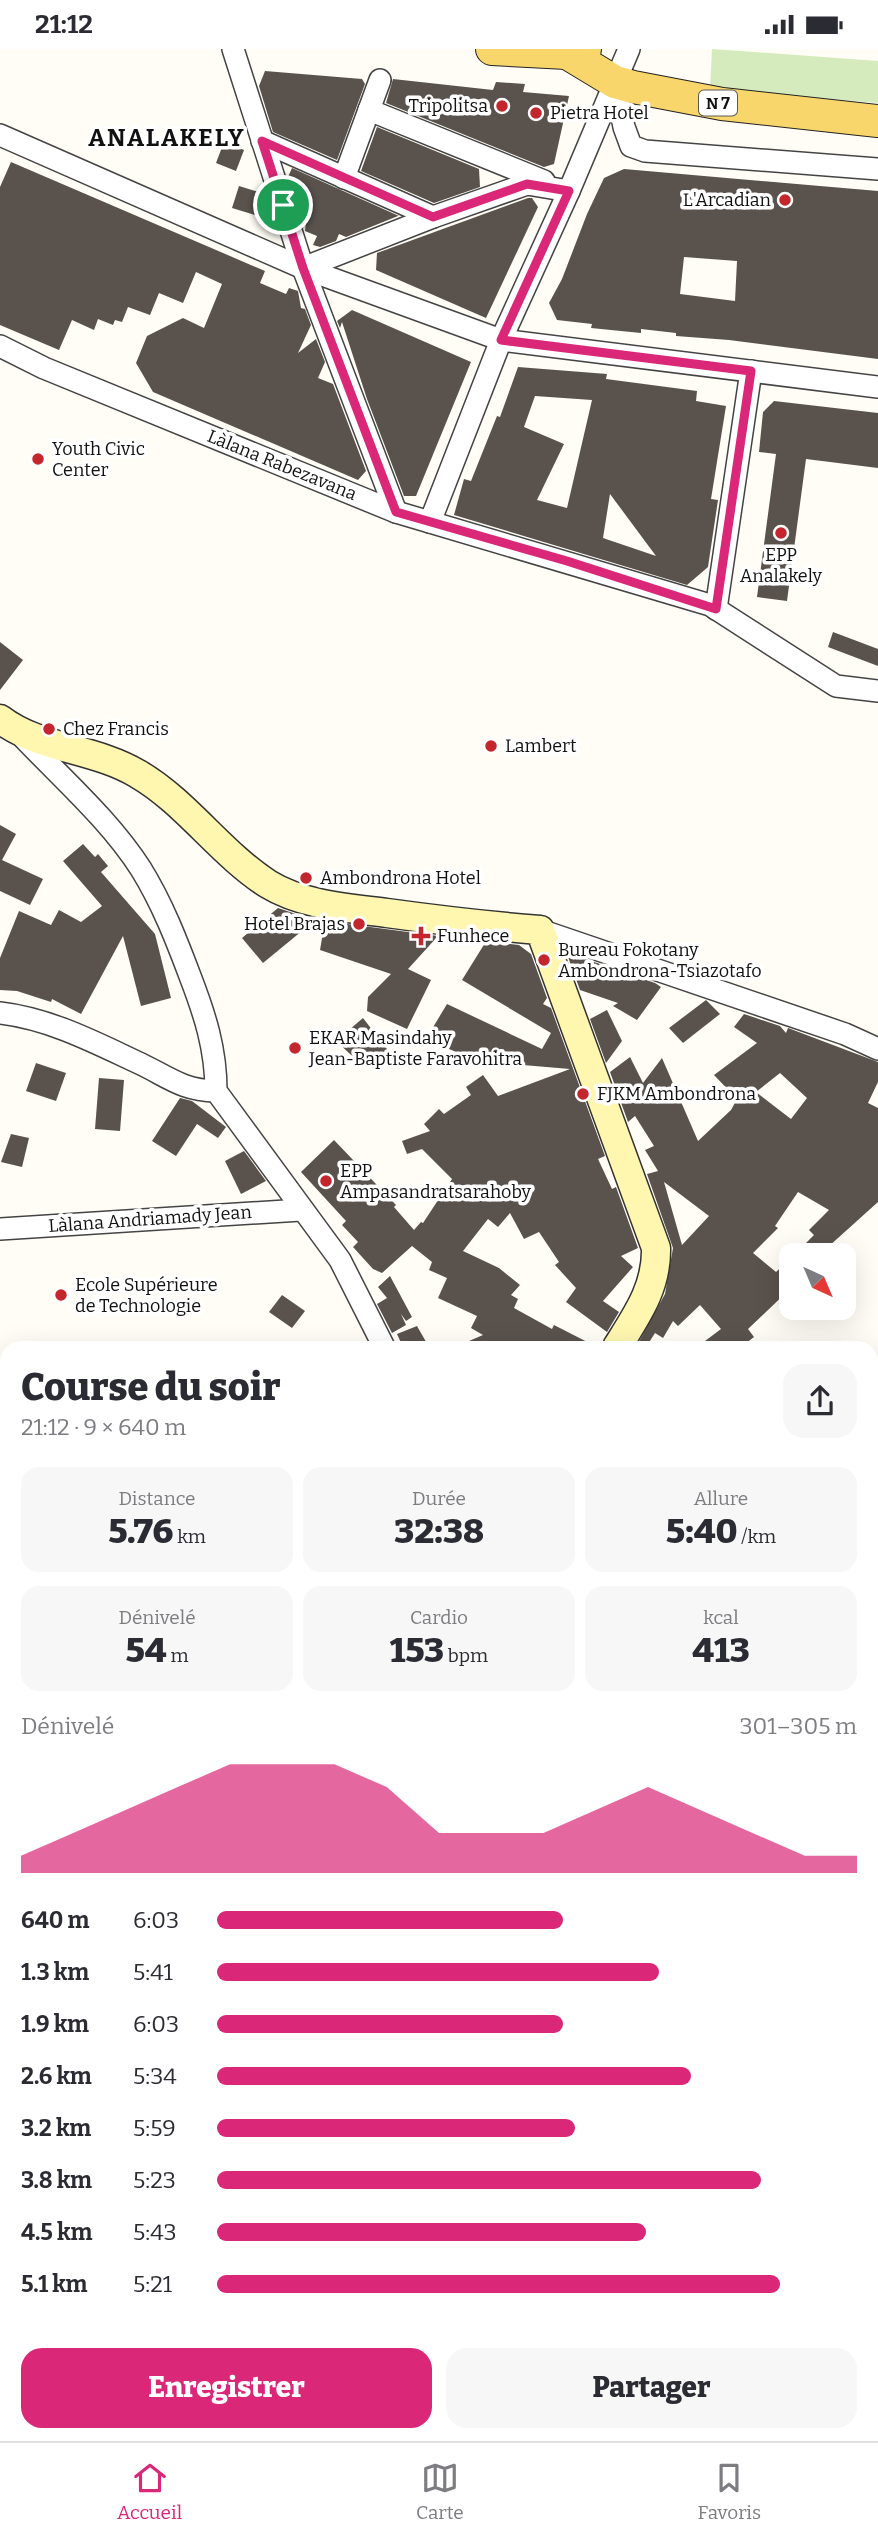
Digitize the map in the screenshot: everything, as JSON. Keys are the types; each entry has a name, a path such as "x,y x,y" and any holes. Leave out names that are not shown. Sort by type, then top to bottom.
{"main road":[{"name":"N 7","path":"492,49 576,51 615,82 722,104 878,121"}],"street":[{"path":"233,49 303,268 396,512"},
{"path":"430,522 501,340 569,191 629,49"},
{"path":"344,178 380,80"},
{"path":"615,82 624,127 631,146 645,152 878,169"},
{"path":"369,110 569,191"},
{"path":"0,135 303,268 501,340 878,387"},
{"path":"262,141 433,217"},
{"path":"303,268 433,217 527,184 569,191"},
{"name":"Làlana Rabezavana","path":"0,346 44,367 396,512 567,561 716,609 836,686 878,691"},
{"path":"0,359 44,367"},
{"path":"716,609 751,371"},
{"path":"6,727 102,756 137,773 249,870 270,885 290,894 346,907 477,925 540,930 845,1034 878,1049"},
{"path":"6,727 79,794 126,849 157,898 172,929 206,1018 216,1063 216,1091 340,1260 381,1341"},
{"path":"540,930 656,1248 657,1263 649,1293 621,1341"},
{"path":"0,1013 69,1030 181,1086 216,1091"},
{"name":"Làlana Andriamady Jean","path":"0,1229 301,1210"}],"green space":[{"path":"712,49 878,61 878,103 710,89"}],"building":[{"path":"265,71 362,79 365,84 337,160 273,132 259,86"},
{"path":"393,79 493,90 496,82 525,84 523,92 569,96 554,164 544,167 386,103"},
{"path":"377,127 479,169 480,187 434,203 361,171"},
{"path":"224,142 244,150 236,171 216,163"},
{"name":"ANALAKELY","path":"11,162 265,271 260,283 286,294 289,288 298,291 301,308 305,309 311,325 298,353 316,339 325,362 318,378 333,384 366,471 358,480 153,392 136,363 147,336 183,318 204,328 222,284 196,272 183,303 159,293 150,315 128,307 122,322 115,320 113,325 98,319 94,330 72,320 59,350 0,325 0,187"},
{"path":"292,168 399,216 346,237 339,234 336,241 320,247 313,245 317,236 305,231 306,222 301,218 306,204 295,199 288,177"},
{"path":"624,169 878,191 878,359 676,336 676,333 641,329 641,333 591,328 592,324 557,320 549,303 562,279 604,178","holes":["684,257 737,261 735,301 680,294"]},
{"path":"239,186 262,193 255,215 232,208"},
{"path":"532,198 538,207 486,318 376,270 377,253"},
{"path":"352,310 471,362 416,496 404,496 367,399 342,322 340,328 337,321"},
{"path":"518,367 607,374 606,379 697,391 696,401 726,406 711,499 718,500 708,567 687,585 454,515 464,479 471,481 497,416 500,417","holes":["535,396 592,400 567,508 537,500 564,444 524,427","610,494 656,556 603,538"]},
{"name":"EPP Analakely","path":"774,401 878,413 878,468 806,459 787,601 757,597 776,454 759,452 763,412"},
{"path":"833,632 878,649 878,666 828,647"},
{"path":"0,642 23,660 0,690"},
{"path":"0,825 16,834 2,860 43,879 30,905 0,891"},
{"path":"83,844 95,857 98,854 108,866 101,872 155,934 171,998 141,1006 123,936 81,1014 52,999 51,1002 17,991 0,990 0,958 19,911 51,925 59,910 81,922 102,906 63,861"},
{"path":"278,908 299,915 308,926 263,963 242,938"},
{"path":"325,921 438,936 408,969 431,980 407,1029 367,1011 368,997 391,974 320,950"},
{"path":"490,942 519,945 531,954 547,998 543,1004 551,1008 605,1156 598,1159 612,1189 616,1187 638,1248 621,1256 633,1267 603,1301 619,1312 607,1332 566,1302 576,1288 555,1265 559,1262 539,1232 524,1239 510,1213 498,1227 488,1219 463,1251 499,1268 520,1285 511,1295 518,1299 514,1308 552,1329 554,1325 585,1341 469,1341 483,1335 471,1328 477,1316 438,1298 447,1278 429,1270 432,1262 412,1246 382,1273 373,1269 353,1247 358,1242 342,1225 346,1221 301,1172 334,1140 396,1205 394,1207 414,1230 423,1223 452,1179 422,1149 407,1154 402,1141 430,1131 424,1124 439,1109 444,1114 471,1095 466,1087 483,1075 498,1096 570,1069 452,1059 456,1052 426,1039 447,1004 542,1049 551,1033 462,980 485,943 489,945"},
{"path":"571,954 661,987 637,1020 613,1006 618,1003 580,990 568,957"},
{"path":"706,1000 720,1014 683,1043 669,1028"},
{"path":"607,1010 622,1041 606,1063 590,1019"},
{"path":"744,1014 780,1026 786,1033 788,1028 878,1062 878,1082 868,1103 878,1108 878,1202 832,1243 806,1243 814,1235 809,1230 829,1210 798,1192 775,1226 778,1228 753,1253 776,1272 779,1269 779,1299 748,1329 754,1337 749,1341 705,1341 721,1329 700,1305 678,1326 673,1321 663,1338 655,1333 650,1341 639,1341 665,1294 673,1248 647,1174 658,1171 645,1150 654,1146 635,1116 628,1122 610,1072 630,1057 643,1083 662,1058 698,1141 731,1110 737,1099 714,1075 757,1043 734,1027","holes":["780,1073 807,1098 791,1119 756,1092","664,1182 709,1216 682,1245"]},
{"path":"363,1018 390,1053 376,1066 370,1059 363,1066 336,1041"},
{"path":"36,1063 66,1073 56,1101 26,1091"},
{"path":"99,1078 124,1080 120,1131 95,1129"},
{"path":"180,1098 192,1101 226,1127 218,1138 197,1124 176,1156 152,1141"},
{"path":"11,1134 29,1138 22,1167 1,1162"},
{"path":"244,1151 266,1181 241,1194 225,1161"},
{"path":"390,1276 412,1317 406,1321 401,1314 406,1325 392,1333 377,1304 387,1298 378,1287"},
{"path":"282,1295 305,1311 292,1328 269,1312"},
{"path":"417,1326 426,1341 400,1341 397,1334"}],"place":[{"name":"Tripolitsa","path":"502,106"},
{"name":"Pietra Hotel","path":"536,113"},
{"name":"L'Arcadian","path":"785,200"},
{"name":"Youth Civic Center","path":"38,459"},
{"name":"EPP Analakely","path":"781,533"},
{"name":"Chez Francis","path":"49,729"},
{"name":"Lambert","path":"491,746"},
{"name":"Ambondrona Hotel","path":"306,878"},
{"name":"Hotel Brajas","path":"359,924"},
{"name":"Funhece","path":"421,936"},
{"name":"Bureau Fokotany Ambondrona-Tsiazotafo","path":"544,960"},
{"name":"EKAR Masindahy Jean-Baptiste Faravohitra","path":"295,1048"},
{"name":"FJKM Ambondrona","path":"583,1094"},
{"name":"EPP Ampasandratsarahoby","path":"326,1181"},
{"name":"Ecole Supérieure de Technologie","path":"61,1295"}],"district":[{"name":"ANALAKELY","path":"167,138"}],"route":[{"path":"262,141 433,217 527,184 569,191 501,340 751,371 716,609 567,561 396,512 303,268 283,205 262,141"}]}
